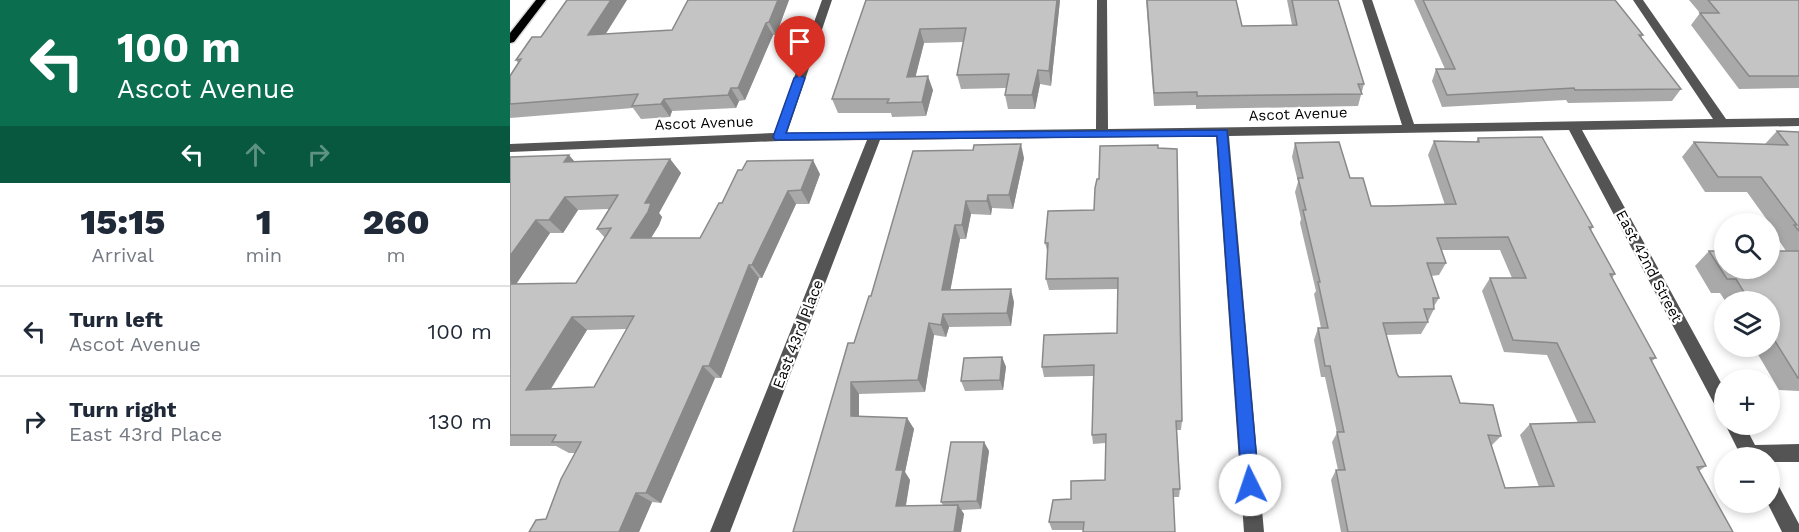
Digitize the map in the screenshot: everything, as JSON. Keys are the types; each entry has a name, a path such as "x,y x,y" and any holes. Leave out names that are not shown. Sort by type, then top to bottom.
{"main road":[{"path":"510,40 541,0"}],"street":[{"path":"779,137 827,0"},
{"path":"1102,0 1102,134"},
{"path":"1367,0 1409,128"},
{"path":"1638,0 1723,124"},
{"name":"Ascot Avenue","path":"510,148 876,135 1102,134 1799,122"},
{"name":"East 42nd Street","path":"1573,125 1714,387"},
{"path":"1222,132 1254,532"},
{"name":"East 43rd Place","path":"720,532 876,135"},
{"path":"1780,454 1799,453"},
{"path":"1780,508 1793,532"}],"building":[{"path":"567,0 611,0 588,35 672,30 688,0 778,0 738,88 731,88 728,95 664,99 661,104 632,106 638,94 510,104 510,76 521,59 516,60 532,37 541,37"},
{"path":"866,0 1057,0 1049,71 1038,70 1032,95 1005,95 1009,74 957,75 966,28 920,29 907,77 928,76 922,102 887,103 889,99 832,99"},
{"path":"1147,0 1236,0 1242,26 1297,25 1292,0 1338,0 1364,84 1358,84 1362,94 1197,96 1197,92 1154,93"},
{"path":"1423,0 1615,0 1681,89 1575,90 1574,88 1447,95 1436,69 1455,69"},
{"path":"1708,0 1799,0 1799,76 1749,76 1700,13 1719,13"},
{"path":"1777,131 1799,132 1799,231 1794,225 1797,225 1761,177 1718,177 1694,142 1788,145"},
{"path":"1542,137 1593,227 1589,227 1615,274 1610,274 1656,358 1650,358 1706,466 1697,467 1714,498 1714,513 1722,513 1733,532 1348,532 1336,470 1345,470 1337,432 1344,432 1330,366 1325,366 1318,328 1328,328 1303,210 1306,210 1298,178 1303,178 1295,143 1339,142 1350,178 1363,178 1371,206 1387,206 1456,204 1434,141 1479,142 1478,138","holes":["1508,237 1526,278 1490,278 1513,340 1557,343 1595,422 1530,424 1554,486 1505,488 1488,435 1501,436 1493,405 1460,403 1451,376 1399,377 1397,374 1383,323 1428,322 1424,309 1434,309 1433,298 1439,298 1427,263 1446,263 1437,238"]},
{"path":"1021,144 1009,195 988,195 987,201 966,201 962,225 955,225 942,290 1011,289 1007,313 943,314 941,325 929,323 918,380 851,382 851,416 907,418 896,470 903,470 896,506 958,505 954,532 793,532 848,343 854,343 869,296 871,296 913,151 973,150 974,145"},
{"path":"1158,145 1158,148 1177,149 1182,421 1176,421 1180,489 1173,489 1175,532 1083,532 1084,522 1049,522 1053,500 1071,499 1071,481 1105,480 1106,434 1092,435 1094,365 1042,367 1044,335 1117,333 1118,278 1046,279 1048,243 1045,243 1048,211 1094,210 1095,188 1097,179 1099,179 1100,146"},
{"path":"569,155 564,162 670,159 645,203 651,203 648,212 631,238 700,238 719,203 722,203 738,170 742,170 747,161 813,160 801,190 788,191 752,265 749,265 709,366 703,366 646,493 636,493 619,532 529,532 536,520 546,519 561,479 581,442 552,442 556,435 510,435 510,284 576,283 611,228 597,229 618,195 565,197 549,220 536,220 510,256 510,157","holes":["634,316 594,387 526,390 572,317"]},
{"path":"1780,251 1799,251 1799,378 1780,349 1780,291 1743,291 1736,279 1780,279"},
{"path":"1002,357 1000,380 961,381 964,358"},
{"path":"951,442 984,442 977,501 941,502"}],"route":[{"path":"800,78 779,137 1222,132 1250,485"}]}
